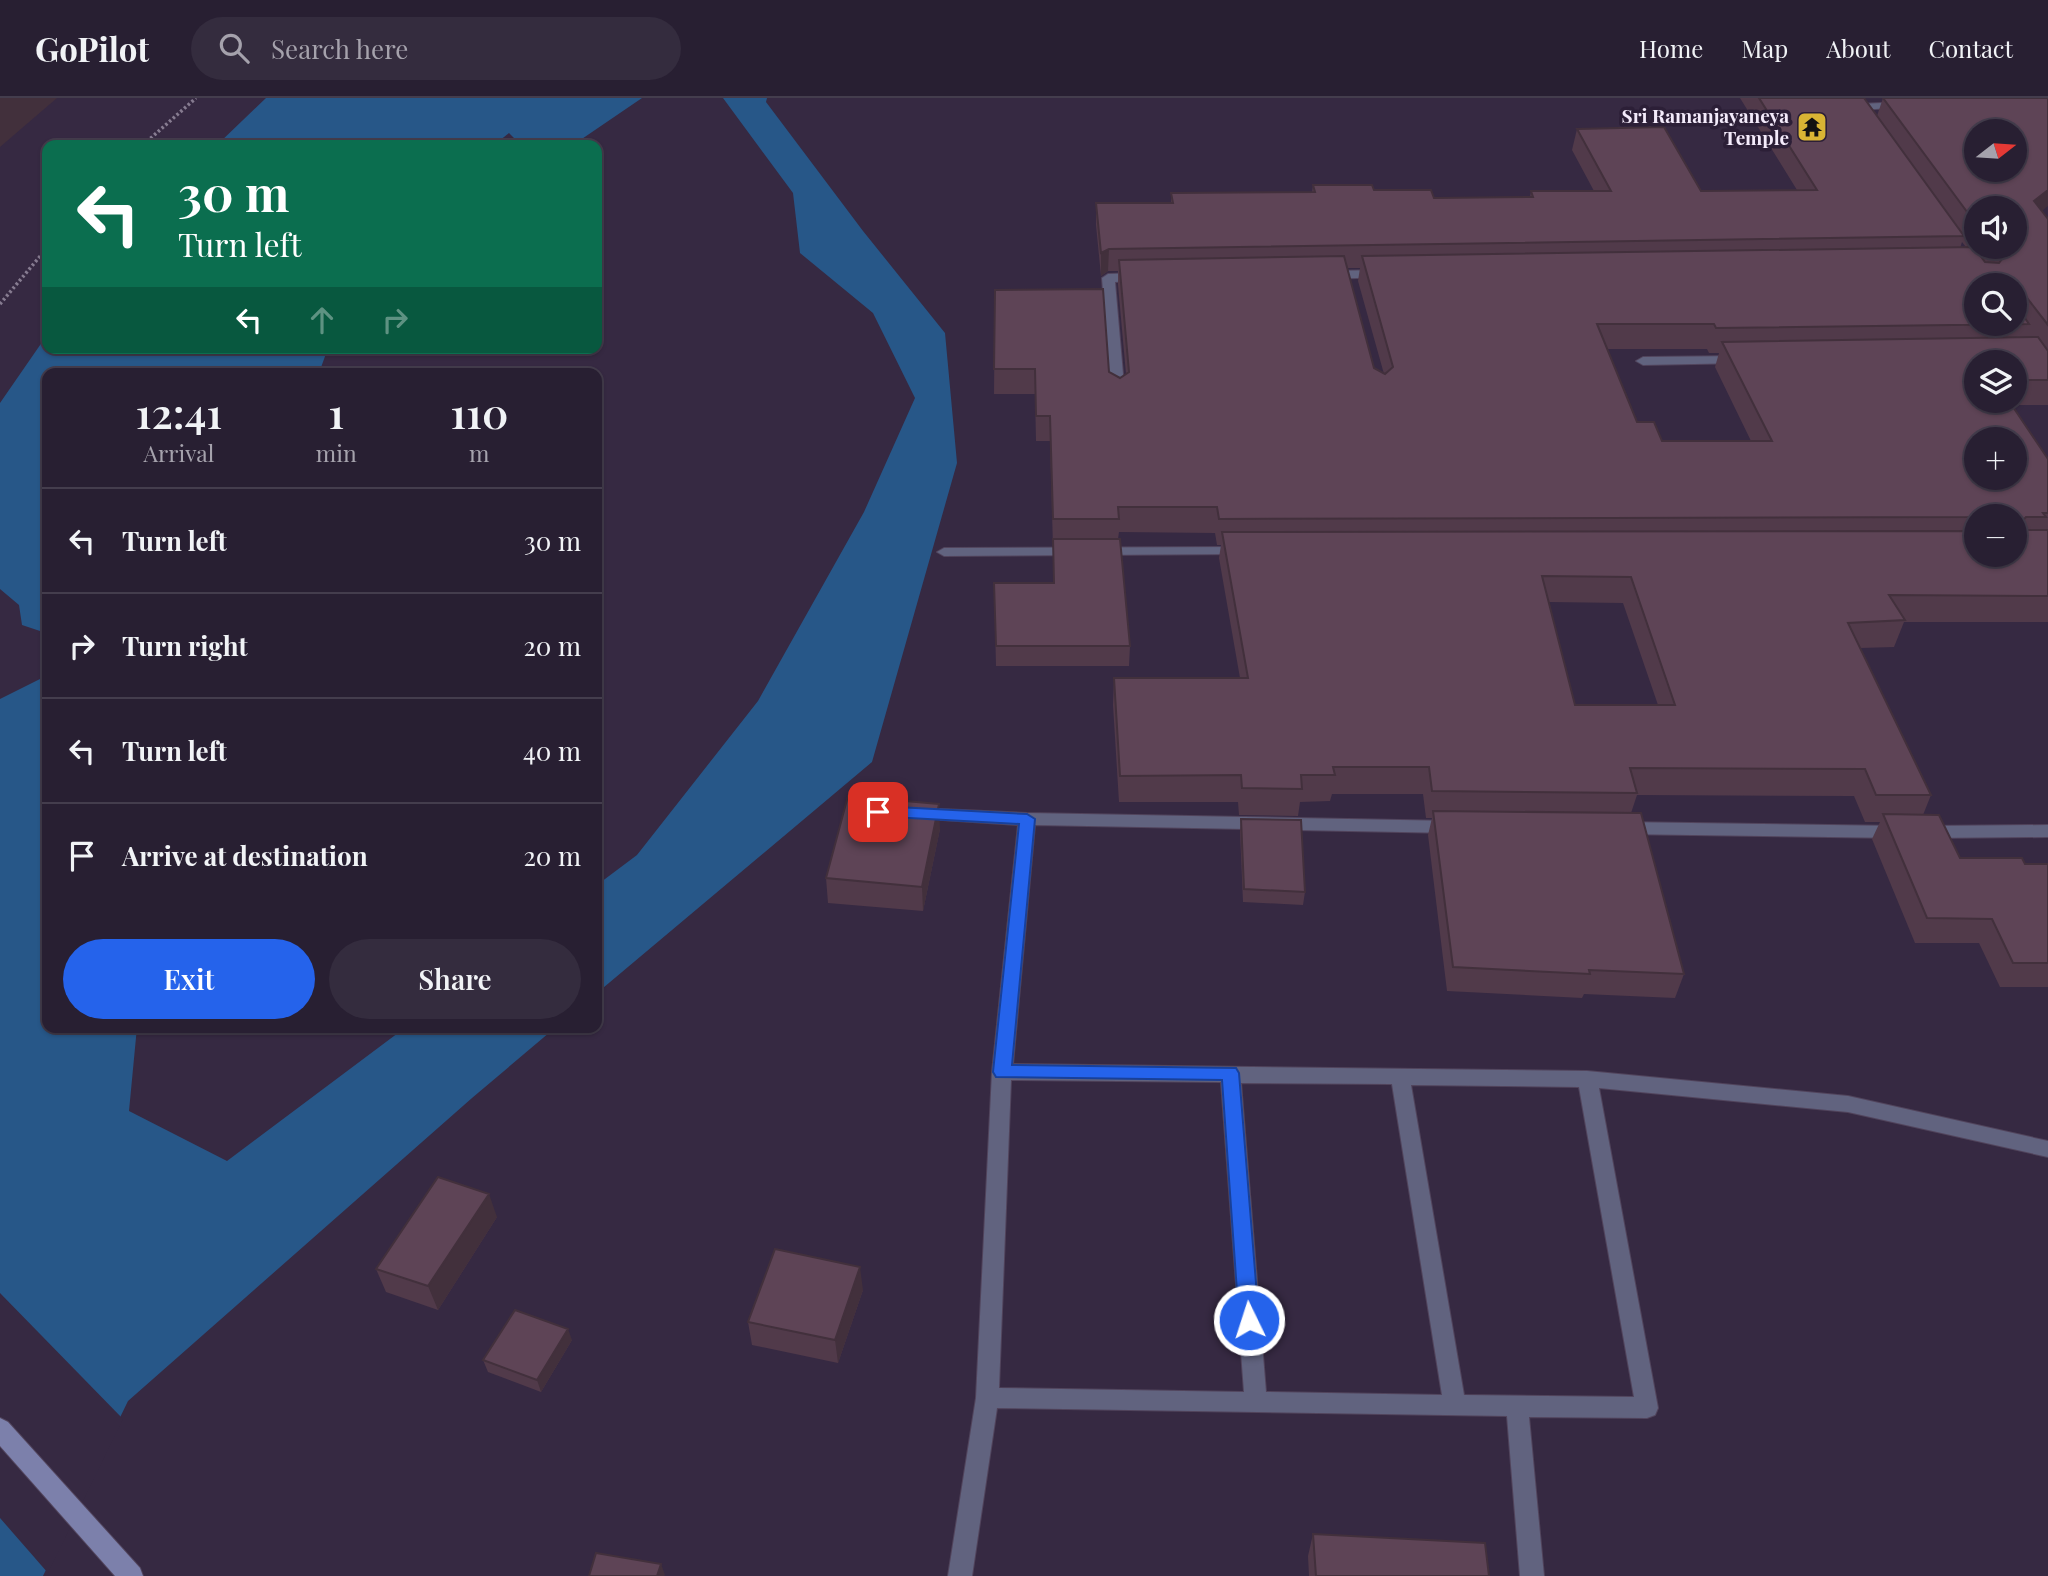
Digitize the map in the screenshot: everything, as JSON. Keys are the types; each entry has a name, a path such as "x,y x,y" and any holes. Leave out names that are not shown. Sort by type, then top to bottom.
{"main road":[{"path":"0,1429 131,1576"}],"street":[{"path":"1855,102 1913,105"},
{"path":"1855,102 1867,118"},
{"path":"1308,275 1350,281 1403,274"},
{"path":"1118,397 1108,278 1161,277"},
{"path":"1643,361 1752,359"},
{"path":"944,552 1251,551"},
{"path":"907,813 1027,819 1467,827"},
{"path":"960,1576 987,1398 1002,1072 1027,819"},
{"path":"1600,828 1795,832 2048,831"},
{"path":"1002,1072 1587,1079 1848,1104 2048,1149"},
{"path":"1230,1073 1256,1403"},
{"path":"1400,1076 1455,1406"},
{"path":"987,1398 1647,1408 1587,1079"},
{"path":"1517,1406 1532,1576"}],"path":[{"path":"149,140 196,98"},
{"path":"0,304 42,254"}],"water":[{"path":"266,98 642,98 580,140 516,140 509,133 500,140 222,140"},
{"path":"723,98 767,98 766,102 863,231 945,333 957,463 872,762 602,989 602,881 637,855 758,701 864,512 915,398 873,313 800,253 793,193"},
{"path":"42,342 42,354 326,354 321,368 42,368 42,632 22,625 19,605 0,589 0,403"},
{"path":"42,674 42,1033 136,1033 129,1111 227,1161 398,1033 549,1033 128,1401 43,1576 0,1576 0,699 40,679"}],"pier":[{"path":"0,1293 123,1419 48,1573 0,1518"}],"building":[{"path":"1759,98 1864,98 1964,236 1109,249 1101,253 1096,203 1173,203 1171,193 1315,192 1313,185 1372,185 1374,190 1431,190 1434,198 1533,197 1531,191 1611,191 1577,129 1664,127 1701,191 1817,190"},
{"path":"1883,98 2048,98 2048,190 2034,201 2048,219 2048,325 2027,298 2027,273 1964,273 1964,325 1716,328 1714,324 1597,324 1637,422 1654,422 1662,441 1772,441 1722,342 2038,337 2048,351 2048,380 2027,380 2027,350 1964,350 1964,413 2017,413 2026,427 1964,427 1964,490 2027,490 2027,428 2048,459 2048,513 2043,513 2046,517 2027,517 2027,504 1964,504 1964,517 1219,519 1217,507 1118,507 1119,519 1053,519 1050,416 1036,416 1035,369 994,369 995,290 1103,289 1109,372 1120,378 1129,372 1119,260 1344,256 1374,368 1385,374 1393,367 1362,256 1964,247 1964,259 1983,259 1985,262 1999,263 2002,259 2027,259 2027,196 1964,196 1964,208"},
{"path":"2027,530 2048,530 2048,596 1889,595 1905,620 1848,623 1931,795 1876,795 1865,769 1630,768 1637,793 1432,791 1429,767 1333,767 1335,775 1301,775 1302,789 1242,788 1241,775 1120,776 1114,678 1248,678 1222,532 1964,531 1964,567 2027,567","holes":["1542,576 1631,577 1675,705 1575,705"]},
{"path":"1053,539 1120,539 1130,646 996,646 994,583 1054,583"},
{"path":"848,796 939,804 922,887 826,878"},
{"path":"1433,811 1641,813 1684,974 1589,970 1590,974 1453,967"},
{"path":"1883,814 1939,815 1960,858 2022,858 2025,864 2048,864 2048,963 2013,963 1992,919 1927,918"},
{"path":"1241,819 1301,820 1305,892 1244,889"},
{"path":"438,1177 489,1194 428,1286 376,1269"},
{"path":"775,1249 860,1267 835,1340 748,1322"},
{"path":"515,1310 568,1329 537,1380 483,1360"},
{"path":"1313,1534 1485,1543 1489,1576 1316,1576"},
{"path":"596,1553 661,1564 657,1576 589,1576"}],"place":[{"name":"Sri Ramanjayaneya Temple","path":"1812,127"}],"route":[{"path":"878,812 1027,819 1002,1072 1230,1073 1249,1320"}]}
